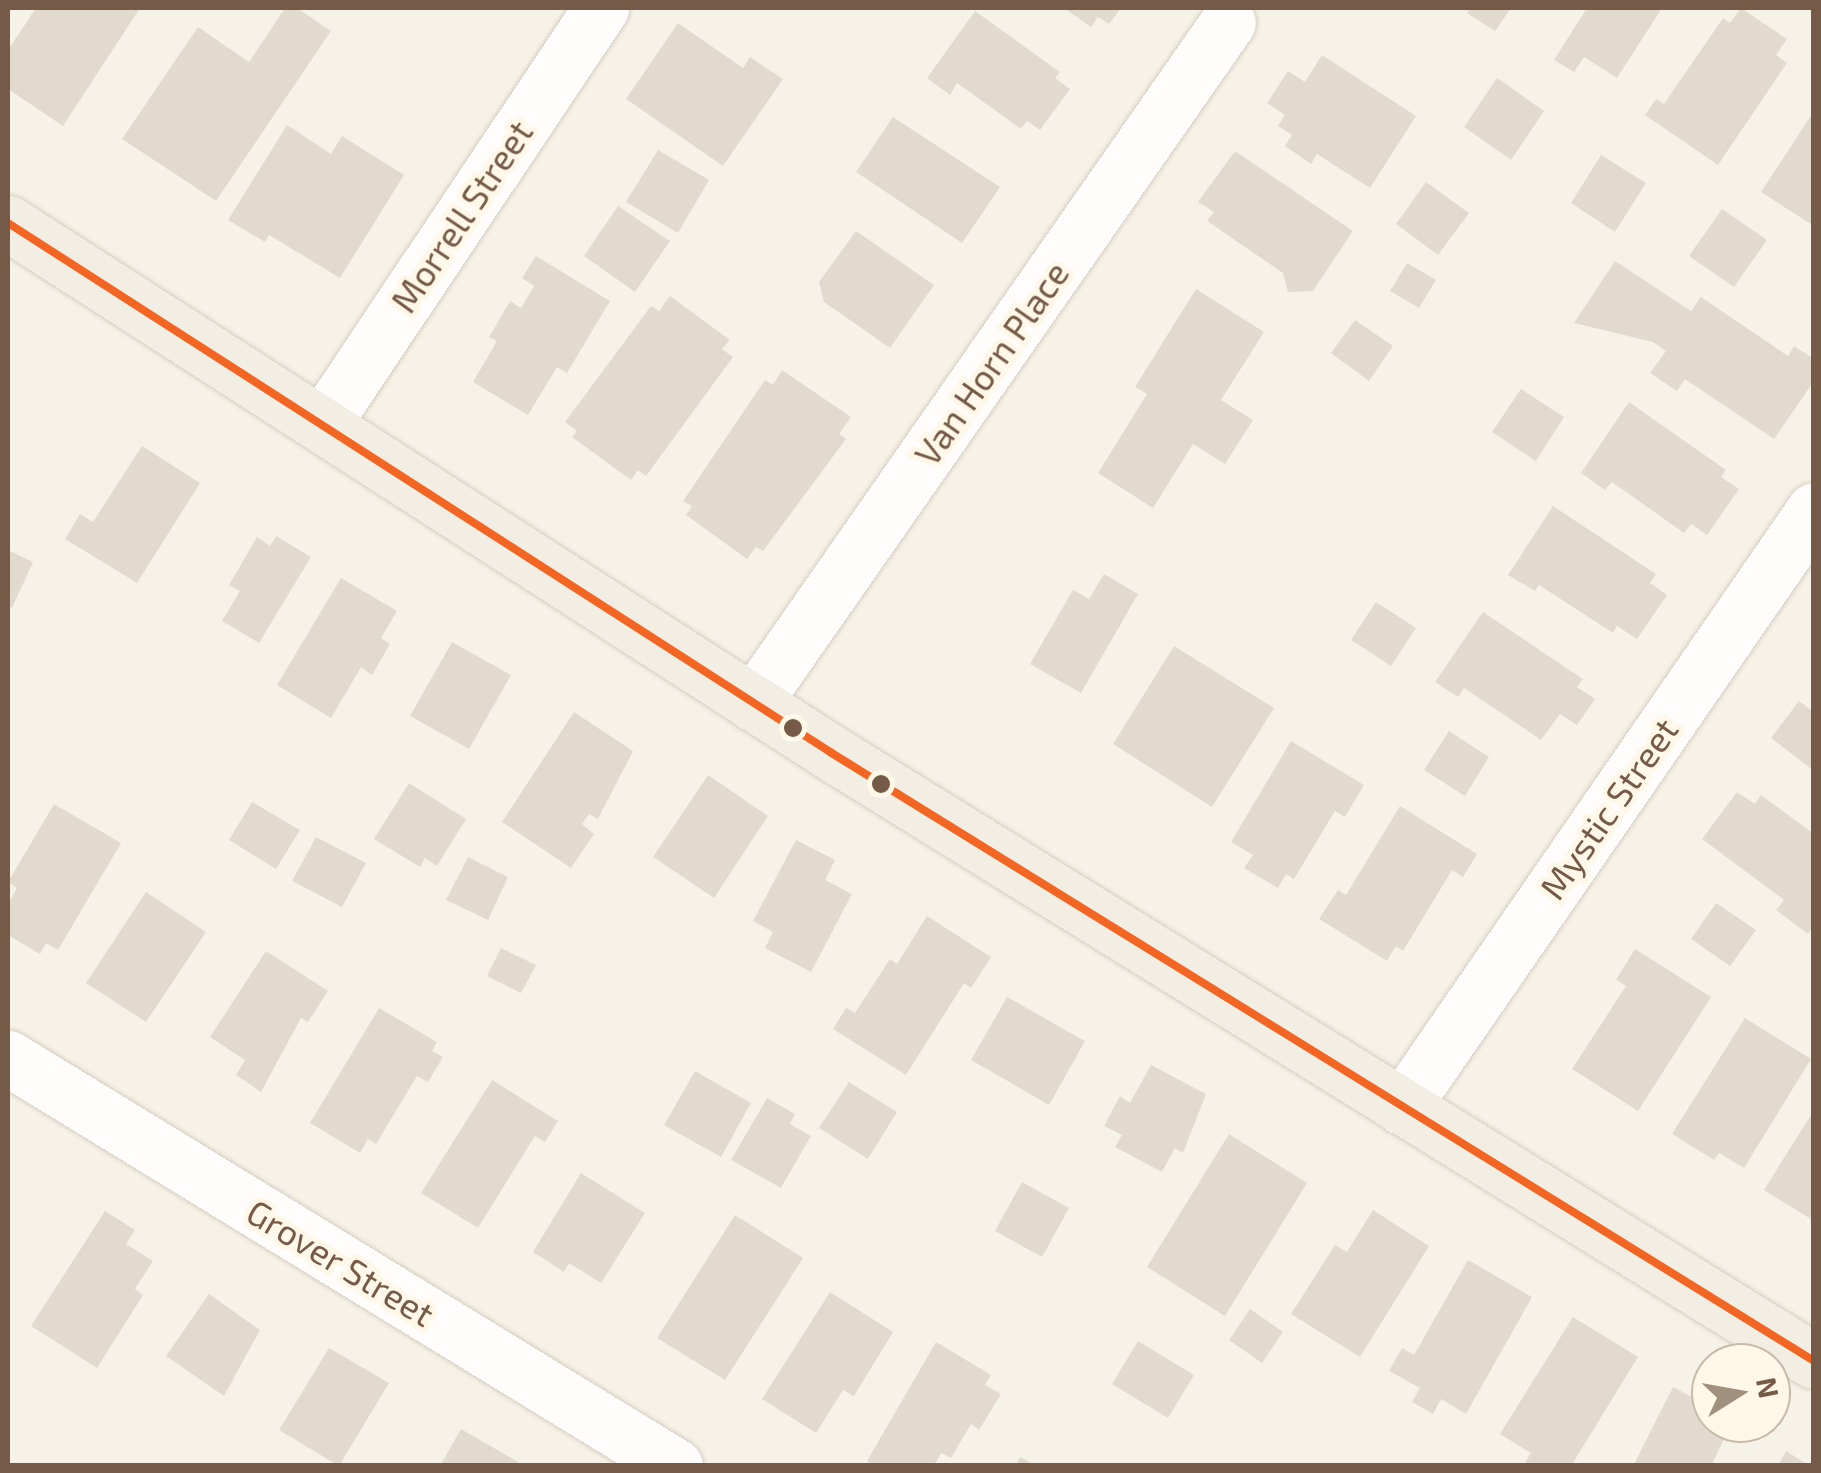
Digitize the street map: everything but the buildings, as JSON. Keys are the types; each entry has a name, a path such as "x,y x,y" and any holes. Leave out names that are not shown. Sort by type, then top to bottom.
{"main road":[{"path":"8,223 753,703 1814,1361"}],"street":[{"name":"Morrell Street","path":"322,424 601,8"},
{"name":"Van Horn Place","path":"753,703 1228,22"},
{"name":"Mystic Street","path":"1402,1106 1814,510"},
{"name":"Grover Street","path":"8,1058 675,1466"}],"transit line":[{"path":"8,223 830,752 1814,1361"}]}
